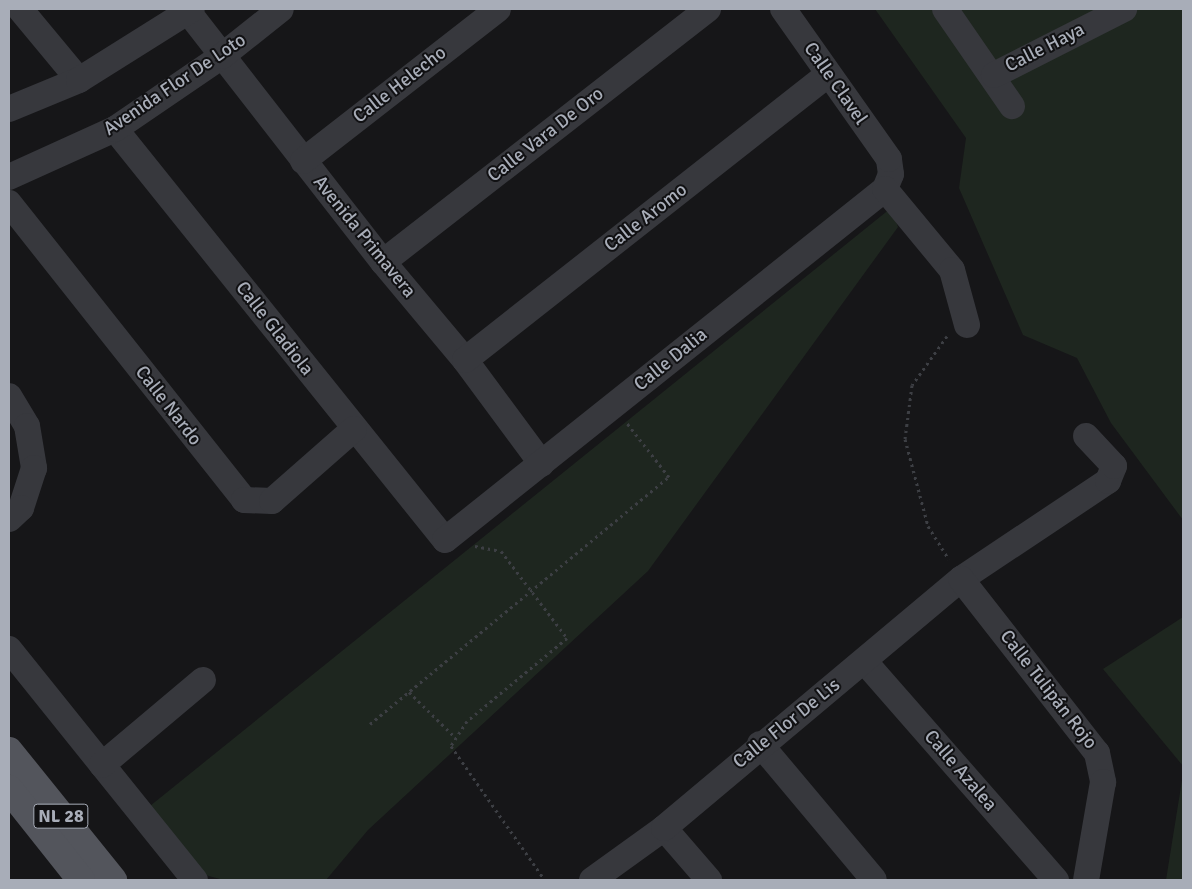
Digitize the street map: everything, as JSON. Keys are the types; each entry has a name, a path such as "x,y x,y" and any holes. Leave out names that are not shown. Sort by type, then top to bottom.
{"main road":[{"name":"NL 28","path":"9,751 113,880"},
{"name":"NL 28","path":"9,789 81,880"}],"street":[{"path":"20,9 79,80"},
{"name":"Avenida Flor De Loto","path":"9,177 115,129 222,56 281,9"},
{"name":"Calle Helecho","path":"303,161 498,9"},
{"name":"Calle Vara De Oro","path":"383,262 708,9"},
{"name":"Calle Clavel","path":"783,9 827,75 889,159 891,174 885,189"},
{"path":"945,9 994,75 1012,106"},
{"path":"9,109 79,80 189,10"},
{"name":"Avenida Primavera","path":"189,10 303,161 383,262 465,360 542,464"},
{"name":"Calle Haya","path":"994,75 1119,10"},
{"name":"Calle Aromo","path":"465,360 827,75"},
{"name":"Calle Gladiola","path":"115,129 354,429 440,533"},
{"path":"885,189 952,270 962,296 967,325"},
{"name":"Calle Dalia","path":"440,533 542,464 885,189"},
{"name":"Calle Nardo","path":"9,203 244,500 255,504 272,500 354,429"},
{"path":"9,396 27,426 34,468 21,508 9,519"},
{"name":"Calle Flor De Lis","path":"592,880 664,828 760,744 865,662 968,587 1108,480 1114,466 1086,436"},
{"name":"Calle Tulipán Rojo","path":"968,587 1097,753 1103,782 1086,880"},
{"path":"9,649 195,880"},
{"name":"Calle Azalea","path":"865,662 1056,880"},
{"path":"102,765 203,680"},
{"path":"760,744 874,880"},
{"path":"664,828 709,880"}],"path":[{"path":"962,296 958,319 912,385 905,439 928,526 968,587"},
{"path":"370,724 669,476 614,406"},
{"path":"440,533 500,550 567,638 454,736 451,746 545,880"},
{"path":"409,692 454,736"}],"shaded area":[{"path":"875,9 1183,9 1183,520 1111,423 1077,358 1023,335 959,188 966,138"},
{"path":"891,208 898,227 648,571 368,830 326,880 224,880 205,875 150,806"},
{"path":"1183,617 1183,766 1103,669"},
{"path":"1183,774 1183,880 1166,880"}]}
